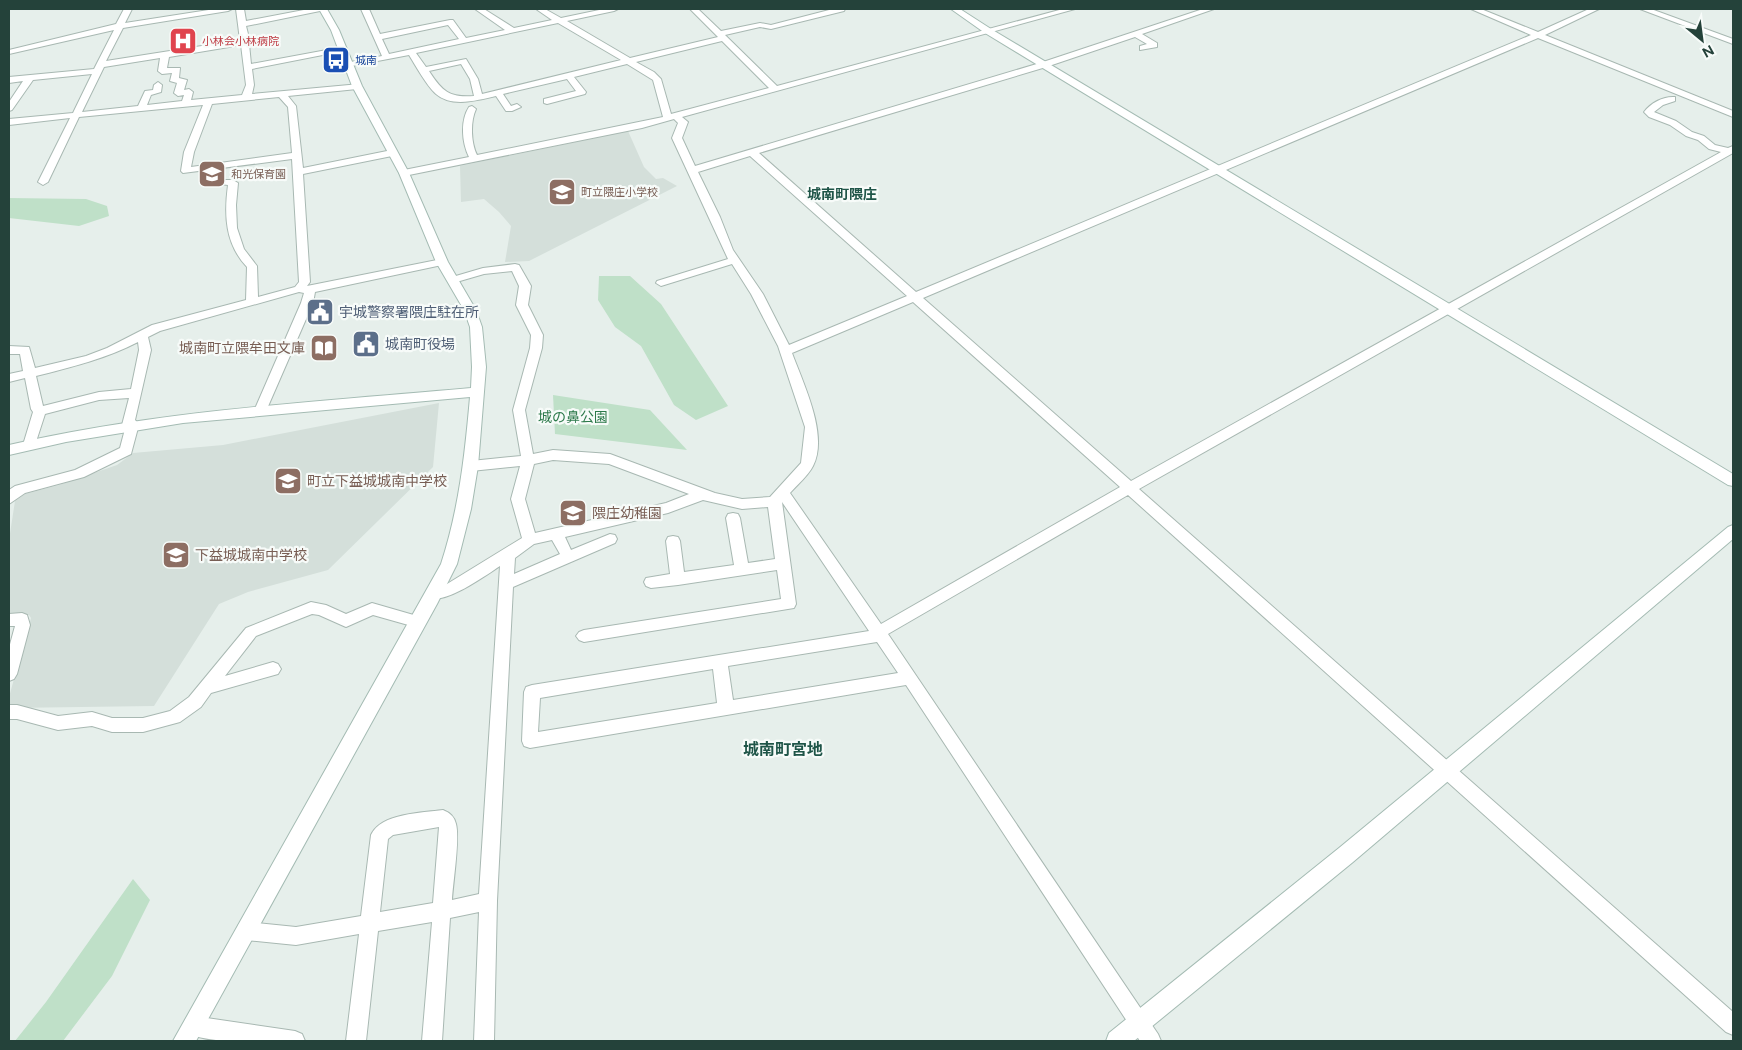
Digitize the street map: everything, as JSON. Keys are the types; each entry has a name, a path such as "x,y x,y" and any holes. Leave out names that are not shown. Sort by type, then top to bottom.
{"street":[{"path":"43,182 74,115 128,9"},
{"path":"9,52 120,26 228,9"},
{"path":"240,9 246,42 250,85 246,98"},
{"path":"244,28 270,26 270,18 321,9 343,49 358,86 404,173 442,262 470,310 476,327 479,367 471,466 459,533 449,564 420,622 189,1034 295,1041"},
{"path":"365,9 388,58"},
{"path":"478,9 513,31"},
{"path":"471,466 528,460 553,455 610,459 704,494 742,504 778,498 807,465 810,451 810,427 786,351 757,294 728,250 716,217 677,138 683,122 672,117 657,79 540,9"},
{"path":"350,65 614,9"},
{"path":"694,9 774,88"},
{"path":"543,96 569,76 760,24 771,27 841,9"},
{"path":"954,9 988,32 1733,481"},
{"path":"404,173 672,117 1071,9"},
{"path":"694,170 1043,65 1210,9"},
{"path":"1474,9 1733,114"},
{"path":"786,351 1538,35 1595,9"},
{"path":"1644,9 1733,42"},
{"path":"378,37 450,22 464,41"},
{"path":"1136,34 1154,44 1143,48"},
{"path":"9,80 98,68 246,42"},
{"path":"248,67 343,49"},
{"path":"412,53 439,92 452,98 472,99 498,93 543,96 582,92 569,76"},
{"path":"165,56 162,71 177,70 174,81 182,80 183,82 178,93 190,92 186,105"},
{"path":"424,70 463,61 474,79 479,98"},
{"path":"9,108 30,78"},
{"path":"141,109 148,93 156,92 158,85"},
{"path":"9,122 358,86"},
{"path":"498,93 509,109 517,107"},
{"path":"260,411 303,311 305,289 297,155 292,106 281,94"},
{"path":"1672,99 1662,100 1653,106 1649,112 1681,127 1689,134 1701,138 1712,147 1731,150"},
{"path":"208,102 189,152 186,171 297,155"},
{"path":"472,109 468,117 469,148 474,158"},
{"path":"910,678 530,741 532,692 720,663 880,634 1129,488 1731,150"},
{"path":"298,172 392,153"},
{"path":"753,153 1733,1025"},
{"path":"223,182 233,183 229,209 231,228 243,259 252,266 252,302"},
{"path":"661,283 734,260"},
{"path":"9,378 89,359 156,328 252,302 305,289 442,262"},
{"path":"453,280 483,271 515,267 525,286 522,305 537,334 536,348 519,410 528,467 518,499 530,540"},
{"path":"10,495 23,488 73,476 114,459 126,451 145,350 142,335"},
{"path":"9,350 25,350 37,409 40,411"},
{"path":"9,450 130,425 260,411 477,392"},
{"path":"40,411 99,396 136,393"},
{"path":"29,445 40,411"},
{"path":"434,594 452,588 530,540 668,508 704,494"},
{"path":"584,636 788,604 778,498"},
{"path":"778,498 880,634 1065,909 1151,1041"},
{"path":"733,518 742,569"},
{"path":"1117,1041 1346,855 1733,531"},
{"path":"556,534 568,557"},
{"path":"507,583 610,539"},
{"path":"673,541 678,579"},
{"path":"484,1041 488,900 508,555"},
{"path":"651,582 783,564"},
{"path":"9,712 17,712 58,723 92,719 112,725 143,725 174,717 195,702 251,632 312,608 321,609 346,622 372,609 420,622"},
{"path":"9,620 22,619 23,625 9,674"},
{"path":"720,663 726,708"},
{"path":"206,688 273,669"},
{"path":"356,1041 380,835 389,827 443,818 447,823 448,830 432,1041"},
{"path":"246,931 296,936 442,911 488,900"}],"shaded area":[{"name":"町立隈庄小学校","path":"628,131 644,167 656,179 663,178 677,186 529,261 505,262 511,226 499,212 484,199 461,202 460,166"},
{"name":"下益城城南中学校","path":"439,403 433,467 328,570 248,592 219,604 154,706 9,708 9,697 31,618 29,615 9,615 9,540 15,501 25,494 59,485 117,465 133,453 223,445"}],"green space":[{"path":"9,198 86,199 107,206 109,216 79,226 9,218"},
{"path":"599,276 630,276 661,304 728,406 696,420 674,405 641,346 615,327 598,300"},
{"name":"城の鼻公園","path":"553,395 650,410 687,450 555,434"},
{"path":"133,879 150,900 112,976 63,1041 15,1041 46,1002"}],"place":[{"name":"小林会小林病院","path":"183,41"},
{"name":"城南","path":"336,60"},
{"name":"和光保育園","path":"212,174"},
{"name":"町立隈庄小学校","path":"562,192"},
{"name":"宇城警察署隈庄駐在所","path":"320,312"},
{"name":"城南町役場","path":"366,344"},
{"name":"城南町立隈牟田文庫","path":"324,348"},
{"name":"町立下益城城南中学校","path":"288,481"},
{"name":"隈庄幼稚園","path":"573,513"},
{"name":"下益城城南中学校","path":"176,555"}],"district":[{"name":"城南町隈庄","path":"842,194"},
{"name":"城南町宮地","path":"783,749"}]}
